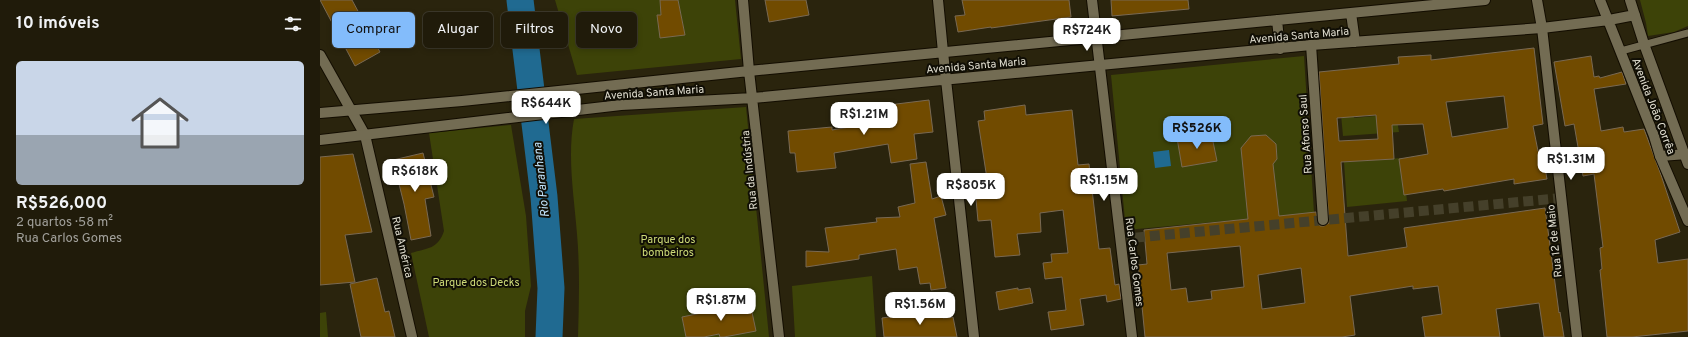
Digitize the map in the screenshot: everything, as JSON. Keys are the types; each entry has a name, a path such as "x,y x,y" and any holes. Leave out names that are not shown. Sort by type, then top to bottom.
{"main road":[{"name":"Rua da Indústria","path":"743,0 779,337"},
{"path":"938,0 974,337"},
{"name":"Rua Carlos Gomes","path":"1092,0 1132,337"},
{"name":"Avenida Santa Maria","path":"320,113 350,109 462,102 750,71 1485,0"},
{"name":"Rua 12 de Maio","path":"1537,0 1542,28 1577,337"},
{"name":"Avenida João Corrêa","path":"1600,0 1654,136 1660,156 1688,220"},
{"name":"Avenida João Corrêa","path":"1630,0 1644,44 1687,157"},
{"path":"1351,13 1355,42"},
{"name":"Avenida Santa Maria","path":"320,140 621,105 753,98 1311,45 1542,28 1609,20 1635,15"},
{"path":"1277,20 1280,49"},
{"name":"Rua Afonso Saul","path":"1311,45 1323,220"},
{"name":"Rua América","path":"320,55 365,135 412,337"},
{"path":"1660,156 1687,157"}],"lane":[{"path":"1621,51 1688,33"}],"green space":[{"path":"555,0 735,0 741,59 577,75 568,44 568,12 559,12"},
{"path":"1640,0 1688,0 1688,26 1674,32 1648,36"},
{"path":"1304,56 1314,213 1126,230 1111,75"},
{"path":"1338,82 1350,83 1354,118 1396,114 1399,132 1343,136"},
{"name":"Parque dos bombeiros","path":"746,107 769,337 578,337 579,260 571,162 574,119"},
{"name":"Parque dos Decks","path":"511,125 526,216 531,286 525,311 525,337 429,337 411,253 427,249 435,245 442,237 444,231 429,133"},
{"path":"1402,158 1407,201 1347,207 1344,162"},
{"path":"872,276 876,337 795,337 792,286"},
{"path":"326,312 328,337 320,337 320,313"}],"water":[{"path":"1169,150 1171,166 1155,168 1153,152"}],"building":[{"path":"320,0 352,0 358,12 332,12 332,23"},
{"path":"660,0 678,0 685,35 660,38 657,15 661,15"},
{"path":"765,0 806,0 809,15 769,22"},
{"path":"962,0 1069,0 1071,17 958,32 955,16 965,15"},
{"path":"1111,0 1188,0 1189,9 1112,16"},
{"path":"345,48 378,48 380,52 355,66"},
{"path":"1534,48 1543,124 1533,126 1538,151 1542,151 1547,179 1514,184 1514,179 1444,191 1443,189 1404,195 1399,159 1428,154 1423,124 1392,125 1394,159 1341,162 1348,256 1407,247 1404,228 1545,208 1559,313 1560,312 1564,337 1544,337 1539,303 1496,309 1500,337 1425,337 1422,317 1442,314 1438,286 1413,289 1413,286 1350,296 1355,335 1342,337 1145,337 1141,296 1134,297 1132,282 1140,281 1138,265 1147,264 1144,230 1248,219 1241,148 1251,136 1266,135 1276,144 1277,159 1273,164 1279,216 1316,212 1317,221 1320,226 1324,226 1329,223 1319,72 1399,64 1398,57 1431,55 1431,60","holes":["1504,96 1508,128 1452,137 1446,102","1376,115 1378,139 1339,141 1337,118","1240,246 1244,287 1211,291 1212,299 1188,302 1186,288 1171,290 1167,253","1301,268 1305,303 1262,309 1258,275"]},
{"path":"1591,56 1594,77 1599,76 1600,78 1622,72 1626,84 1594,89 1601,131 1623,127 1624,132 1644,129 1661,175 1680,232 1655,240 1658,263 1688,259 1688,331 1632,337 1607,337 1600,270 1602,269 1600,248 1603,247 1594,174 1583,176 1574,124 1565,126 1554,62"},
{"path":"929,100 933,132 914,134 917,159 891,163 888,144 834,153 836,168 797,172 795,153 790,153 788,131 832,127 832,130 874,123 872,107"},
{"path":"1025,105 1026,115 1072,110 1078,165 1089,164 1099,249 1110,248 1115,285 1119,284 1121,299 1107,302 1106,295 1080,299 1084,325 1051,330 1048,312 1066,310 1062,277 1045,279 1043,263 1052,262 1051,254 1068,253 1063,210 1040,213 1041,232 1017,234 1020,255 995,257 991,220 978,221 976,199 990,198 978,121 985,120 984,111"},
{"path":"1211,132 1217,161 1182,167 1177,138"},
{"path":"423,153 434,197 425,199 431,236 411,240 393,160"},
{"path":"353,154 372,232 345,235 355,282 320,285 320,157"},
{"path":"926,162 932,199 941,196 946,215 934,218 946,288 931,290 930,283 920,284 917,267 899,270 896,249 859,255 859,259 806,267 806,251 829,252 825,228 877,222 876,218 900,217 898,207 915,203 910,164"},
{"path":"377,278 385,312 389,311 395,337 361,337 350,284"},
{"path":"1018,288 1018,290 1030,288 1033,303 999,310 996,292"},
{"path":"750,303 756,331 724,337 720,337 719,334 704,337 686,337 682,317"},
{"path":"942,310 943,318 953,317 957,337 884,337 882,318"}],"waterway":[{"name":"Rio Paranhana","path":"520,0 544,197 551,288 549,337"}],"tunnel":[{"path":"1120,239 1562,198"}]}
